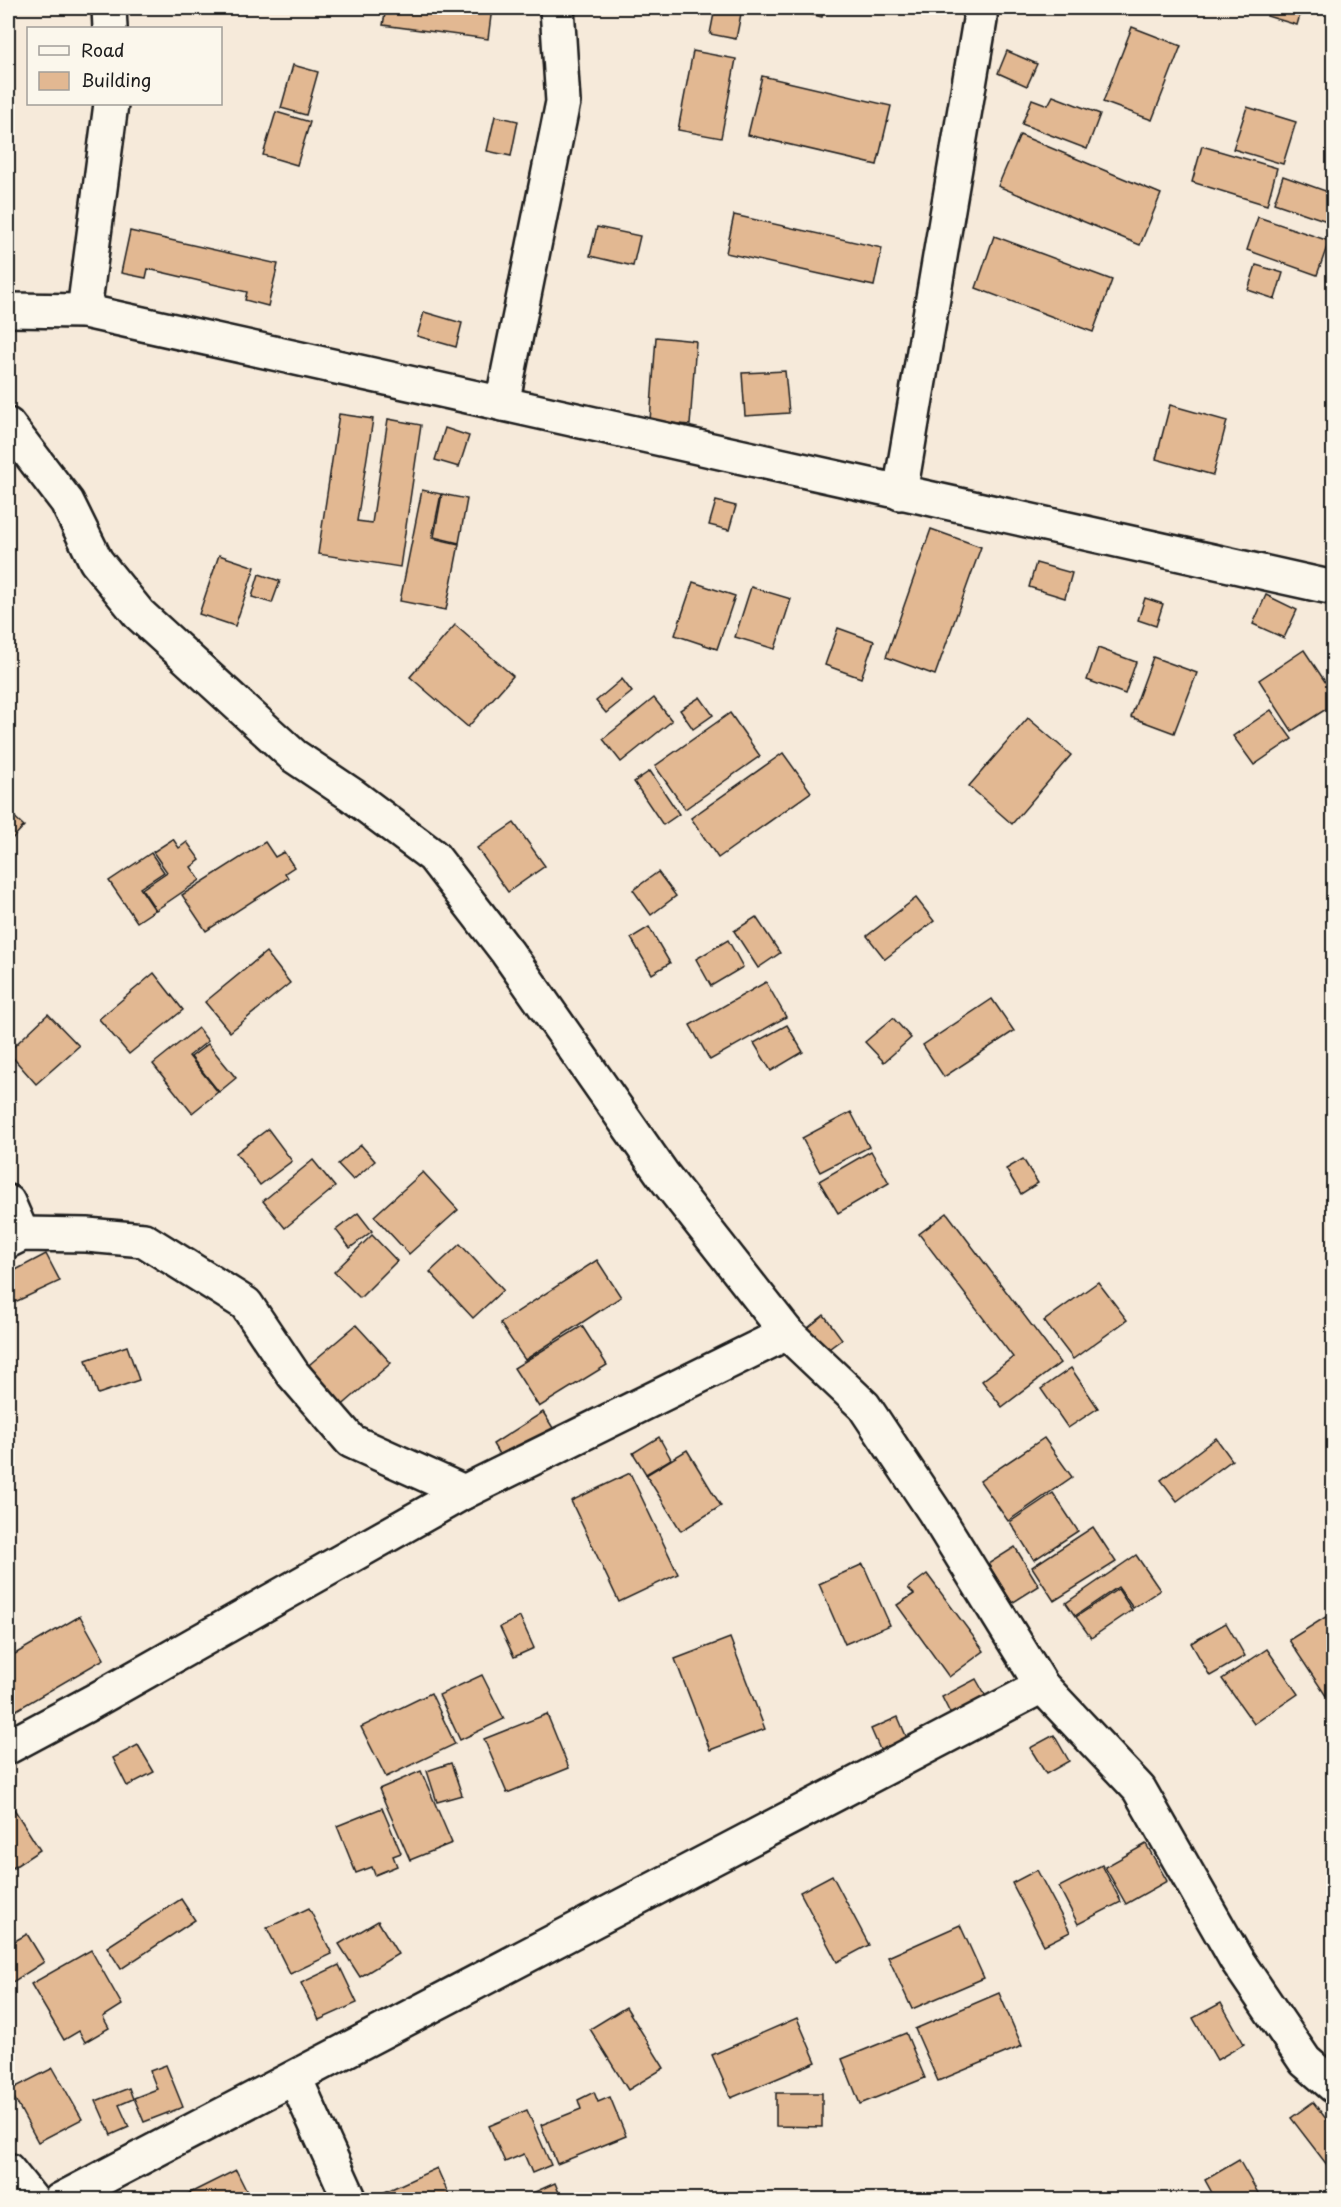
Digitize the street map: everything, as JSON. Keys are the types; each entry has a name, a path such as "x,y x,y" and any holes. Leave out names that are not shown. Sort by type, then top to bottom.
{"street":[{"path":"109,8 110,27"},
{"path":"502,404 563,102 557,8"},
{"path":"900,493 980,20 980,8"},
{"path":"84,311 111,105"},
{"path":"8,310 84,311 1334,588"},
{"path":"8,426 67,502 96,561 139,614 294,756 352,795 433,856 507,951 663,1175 787,1333 864,1406 934,1511 1042,1686 1139,1789 1236,1959 1305,2061 1334,2086"},
{"path":"8,1202 15,1237 87,1235 144,1240 246,1304 293,1374 351,1441 464,1492"},
{"path":"8,1747 464,1492 787,1333"},
{"path":"60,2199 1042,1686"},
{"path":"295,2078 350,2199"},
{"path":"8,2170 32,2199"}],"building":[{"path":"386,8 492,8 488,39 383,25"},
{"path":"715,8 742,9 736,39 710,34"},
{"path":"787,8 824,8 822,17"},
{"path":"1270,8 1302,8 1297,25 1267,16"},
{"path":"1132,27 1181,46 1152,120 1103,102"},
{"path":"693,51 736,59 721,138 678,130"},
{"path":"1007,51 1037,64 1027,86 998,73"},
{"path":"293,65 318,72 306,115 281,108"},
{"path":"762,76 891,106 877,165 748,135"},
{"path":"1053,96 1100,114 1087,149 1022,124 1032,99 1048,105"},
{"path":"1247,107 1296,122 1283,164 1233,149"},
{"path":"276,112 310,122 297,165 263,155"},
{"path":"495,116 518,121 511,156 487,151"},
{"path":"1020,135 1161,194 1140,245 998,186"},
{"path":"1202,146 1277,168 1267,205 1192,182"},
{"path":"1283,176 1334,194 1334,211 1330,222 1274,203"},
{"path":"734,215 882,248 874,286 726,253"},
{"path":"1258,217 1329,241 1317,275 1247,250"},
{"path":"597,227 640,236 633,266 590,256"},
{"path":"130,231 278,264 268,306 245,300 247,292 148,269 146,278 121,273"},
{"path":"994,236 1112,280 1093,332 976,288"},
{"path":"1256,265 1283,273 1275,299 1248,290"},
{"path":"424,312 462,323 456,347 417,336"},
{"path":"656,337 696,341 690,425 650,421"},
{"path":"785,371 789,413 745,416 742,373"},
{"path":"1170,405 1227,421 1213,475 1156,459"},
{"path":"339,414 373,419 357,521 372,523 388,419 421,425 400,567 318,554"},
{"path":"445,428 469,436 459,467 435,460"},
{"path":"422,490 441,494 432,538 459,544 446,610 400,601"},
{"path":"442,494 467,499 459,543 434,537"},
{"path":"716,501 736,506 729,530 709,525"},
{"path":"931,529 981,547 935,675 886,657"},
{"path":"219,555 255,567 235,626 199,614"},
{"path":"1036,563 1072,573 1065,598 1029,587"},
{"path":"259,574 280,581 272,603 252,597"},
{"path":"693,582 735,596 717,649 675,635"},
{"path":"751,587 791,599 775,649 735,637"},
{"path":"1266,595 1297,610 1284,638 1253,624"},
{"path":"1145,598 1163,604 1156,626 1138,620"},
{"path":"455,625 513,676 468,727 410,677"},
{"path":"838,628 874,641 861,678 825,665"},
{"path":"1098,648 1136,662 1125,694 1087,680"},
{"path":"1304,650 1334,695 1334,704 1292,731 1259,680"},
{"path":"1153,657 1197,673 1174,733 1131,717"},
{"path":"622,679 632,692 606,713 596,701"},
{"path":"700,697 713,715 693,729 680,710"},
{"path":"654,698 672,721 621,762 603,739"},
{"path":"1271,710 1292,739 1254,765 1233,736"},
{"path":"730,713 760,756 685,809 655,766"},
{"path":"1028,718 1071,755 1012,824 969,786"},
{"path":"783,753 811,792 718,858 691,818"},
{"path":"650,771 679,814 663,825 634,782"},
{"path":"8,811 24,826 8,843"},
{"path":"514,823 545,866 508,892 477,848"},
{"path":"173,839 179,848 187,842 200,860 191,867 200,880 156,910 142,889 167,872 153,852"},
{"path":"265,842 275,857 284,852 294,867 285,873 288,878 206,931 182,895"},
{"path":"151,853 164,872 140,888 155,910 137,922 109,881"},
{"path":"658,872 676,896 651,915 633,890"},
{"path":"916,898 934,921 885,959 867,936"},
{"path":"756,917 780,953 758,968 734,931"},
{"path":"649,927 670,963 652,974 631,938"},
{"path":"728,940 743,967 711,986 696,959"},
{"path":"266,952 290,983 230,1032 205,1002"},
{"path":"154,973 183,1010 129,1054 99,1019"},
{"path":"766,982 786,1017 710,1060 690,1025"},
{"path":"992,999 1014,1031 944,1077 923,1045"},
{"path":"48,1014 79,1046 36,1084 8,1052"},
{"path":"893,1018 911,1038 884,1062 865,1042"},
{"path":"787,1025 803,1052 771,1071 754,1043"},
{"path":"198,1028 208,1041 189,1056 218,1092 192,1113 153,1064"},
{"path":"208,1044 236,1078 219,1092 191,1057"},
{"path":"851,1112 869,1147 820,1172 802,1138"},
{"path":"268,1129 292,1161 260,1185 236,1153"},
{"path":"361,1145 375,1161 353,1180 338,1164"},
{"path":"871,1151 889,1183 838,1213 819,1181"},
{"path":"1023,1159 1038,1183 1021,1194 1006,1169"},
{"path":"313,1160 335,1187 285,1228 263,1201"},
{"path":"423,1172 458,1210 409,1254 374,1216"},
{"path":"358,1213 372,1231 350,1248 336,1230"},
{"path":"947,1213 1060,1363 1002,1407 982,1381 1013,1357 919,1234"},
{"path":"372,1235 397,1261 360,1298 334,1272"},
{"path":"460,1244 503,1290 473,1318 430,1272"},
{"path":"46,1254 60,1281 15,1302 8,1287 8,1274"},
{"path":"597,1260 621,1297 525,1360 500,1323"},
{"path":"1098,1282 1127,1320 1073,1359 1044,1321"},
{"path":"824,1315 842,1339 822,1354 804,1331"},
{"path":"356,1325 391,1363 338,1409 303,1370"},
{"path":"582,1326 607,1365 539,1407 514,1368"},
{"path":"127,1346 139,1380 98,1394 86,1360"},
{"path":"1071,1368 1098,1408 1068,1428 1041,1389"},
{"path":"543,1412 558,1436 507,1468 493,1444"},
{"path":"659,1437 671,1459 646,1474 633,1453"},
{"path":"1044,1438 1072,1477 1008,1521 980,1481"},
{"path":"1216,1438 1232,1460 1177,1501 1161,1480"},
{"path":"687,1450 721,1506 681,1531 646,1475"},
{"path":"630,1473 678,1574 619,1602 571,1501"},
{"path":"1053,1493 1078,1531 1034,1560 1010,1522"},
{"path":"1093,1527 1116,1562 1054,1601 1032,1567"},
{"path":"1015,1547 1039,1586 1012,1603 988,1564"},
{"path":"1136,1555 1160,1590 1133,1608 1118,1587 1075,1616 1066,1603"},
{"path":"863,1564 890,1625 845,1644 819,1584"},
{"path":"927,1574 984,1651 949,1677 897,1605 914,1594 908,1588"},
{"path":"1118,1589 1132,1610 1091,1638 1076,1617"},
{"path":"1332,1613 1334,1616 1334,1691 1326,1696 1289,1640"},
{"path":"80,1616 104,1659 8,1715 8,1658"},
{"path":"520,1617 534,1648 514,1657 500,1627"},
{"path":"1226,1623 1245,1656 1210,1676 1191,1643"},
{"path":"730,1638 765,1729 710,1750 675,1659"},
{"path":"1267,1649 1298,1694 1254,1724 1222,1679"},
{"path":"482,1675 504,1719 460,1740 439,1695"},
{"path":"976,1679 989,1702 954,1721 942,1697"},
{"path":"431,1693 455,1744 386,1777 361,1727"},
{"path":"547,1714 569,1768 507,1793 484,1739"},
{"path":"898,1717 909,1743 882,1754 871,1729"},
{"path":"1054,1735 1069,1761 1046,1774 1030,1748"},
{"path":"138,1745 154,1772 127,1786 113,1758"},
{"path":"451,1763 462,1795 437,1802 427,1771"},
{"path":"421,1771 452,1843 410,1860 379,1789"},
{"path":"382,1808 401,1853 393,1856 397,1866 375,1875 372,1867 356,1873 337,1826"},
{"path":"14,1809 40,1850 8,1871 8,1813"},
{"path":"1146,1844 1167,1881 1126,1904 1105,1867"},
{"path":"1102,1865 1121,1902 1078,1924 1059,1887"},
{"path":"1037,1870 1070,1932 1044,1945 1012,1883"},
{"path":"832,1875 869,1945 837,1962 800,1892"},
{"path":"181,1899 195,1920 121,1969 107,1947"},
{"path":"309,1908 332,1954 290,1974 267,1928"},
{"path":"378,1921 398,1954 360,1977 339,1944"},
{"path":"960,1925 984,1978 912,2009 888,1957"},
{"path":"27,1934 44,1962 8,1985 8,1945"},
{"path":"91,1950 122,2005 103,2017 109,2028 85,2042 79,2031 64,2040 31,1984"},
{"path":"339,1965 357,2003 319,2020 301,1983"},
{"path":"999,1993 1022,2046 938,2081 915,2029"},
{"path":"1221,2003 1244,2044 1217,2060 1193,2018"},
{"path":"626,2007 664,2068 628,2090 590,2029"},
{"path":"797,2018 816,2062 731,2098 712,2055"},
{"path":"906,2033 925,2078 860,2104 842,2059"},
{"path":"166,2065 183,2107 144,2122 134,2098 157,2089 150,2071"},
{"path":"53,2068 82,2119 38,2142 10,2090"},
{"path":"129,2088 133,2099 119,2105 129,2127 111,2135 96,2101"},
{"path":"594,2092 598,2102 610,2097 626,2136 557,2164 541,2125 581,2109 578,2100"},
{"path":"776,2093 822,2093 822,2127 776,2126"},
{"path":"1313,2102 1334,2129 1334,2174 1291,2118"},
{"path":"527,2110 551,2165 532,2173 524,2154 505,2162 489,2126"},
{"path":"1239,2160 1262,2200 1216,2200 1205,2180"},
{"path":"437,2168 451,2200 375,2200 374,2197"},
{"path":"236,2170 251,2200 176,2200"},
{"path":"555,2183 562,2200 517,2200"}]}
